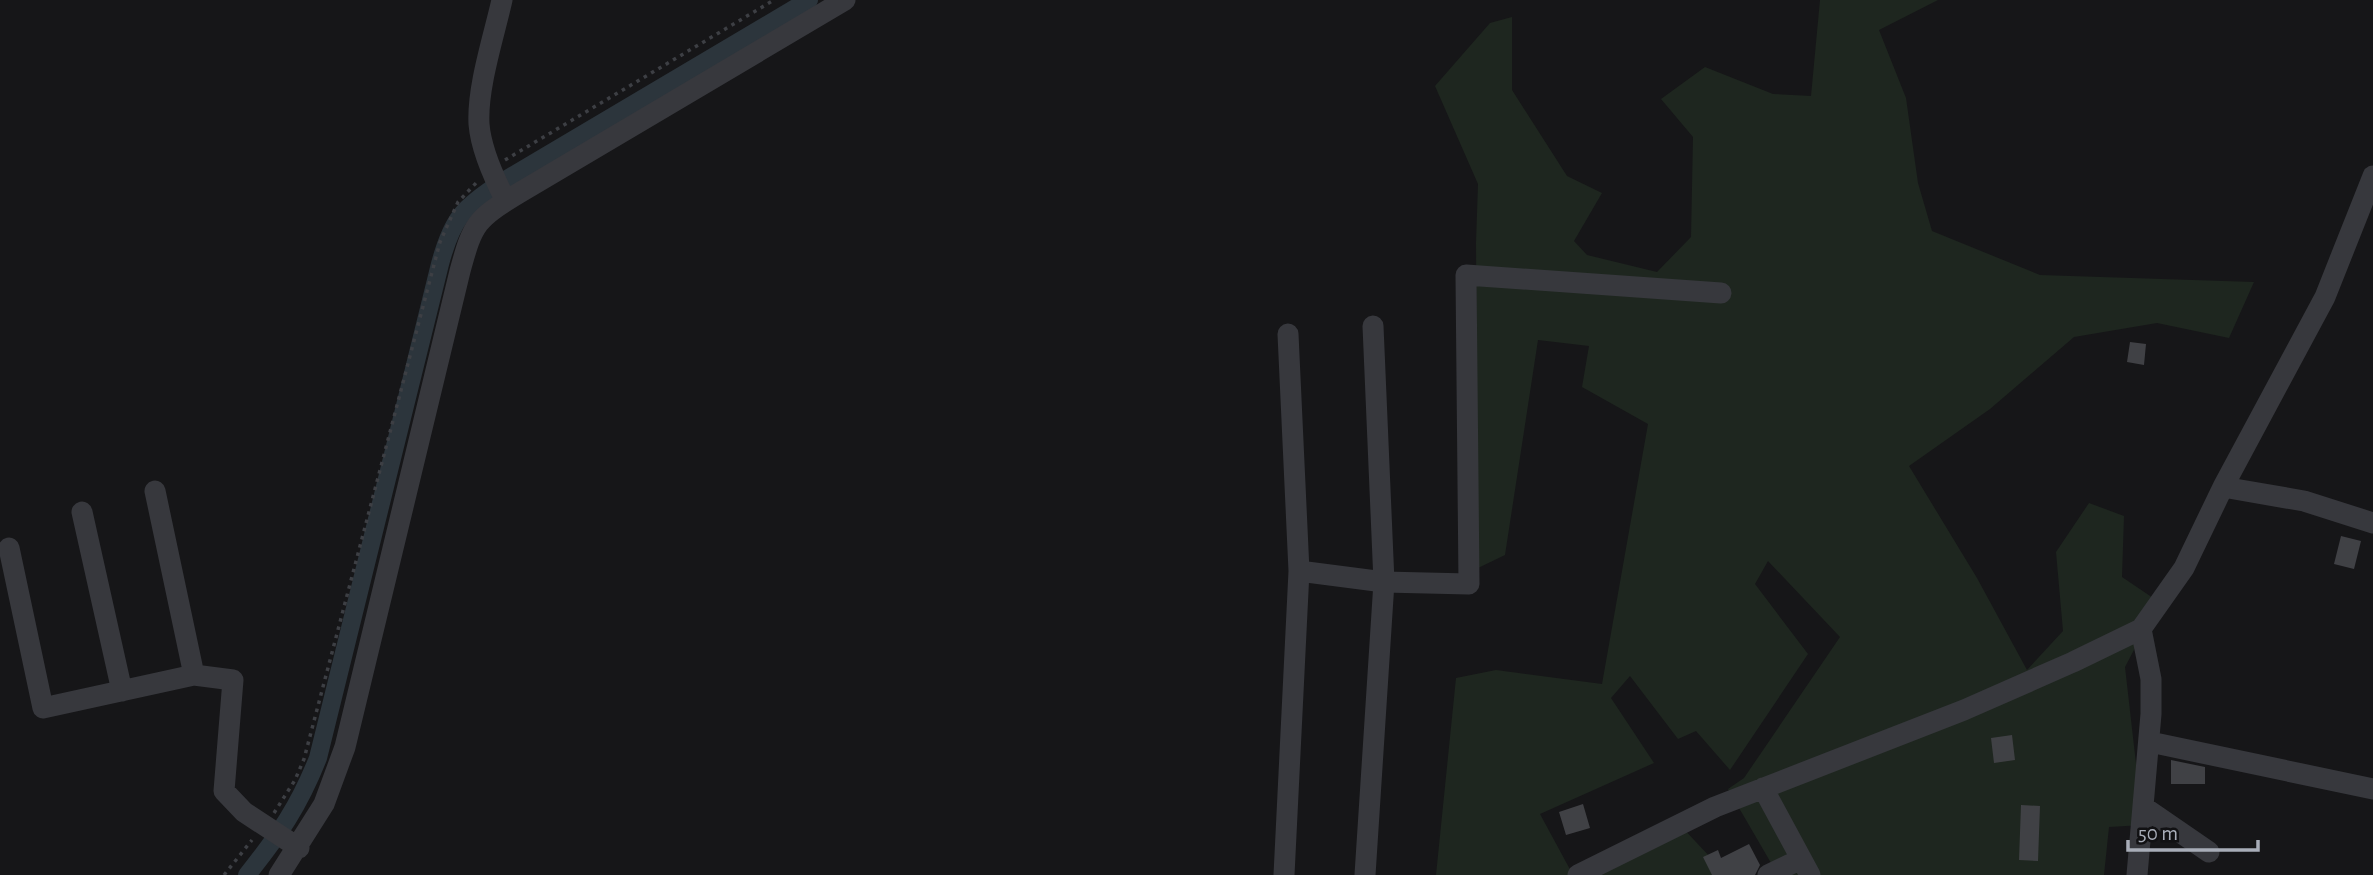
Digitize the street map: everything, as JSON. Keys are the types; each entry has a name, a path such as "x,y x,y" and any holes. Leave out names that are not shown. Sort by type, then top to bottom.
{"street":[{"path":"498,183 481,133 480,103 502,0"},
{"path":"281,836 324,804 345,747 470,238 498,183 845,0"},
{"path":"1581,874 1715,807 1964,710 2141,629 2184,568 2223,487 2325,297 2373,176"},
{"path":"1299,571 1384,582 1469,584 1466,275 1721,293"},
{"path":"1365,875 1384,582 1373,326"},
{"path":"1284,875 1299,571 1288,334"},
{"path":"2223,487 2304,500 2373,523"},
{"path":"155,491 194,675"},
{"path":"82,512 122,691"},
{"path":"9,548 43,708 194,675 233,680 224,791 244,812 281,836"},
{"path":"2137,875 2150,742 2151,680 2141,629"},
{"path":"2150,742 2373,789"},
{"path":"1763,788 1805,867 1768,875"},
{"path":"2145,807 2209,852"},
{"path":"279,875 281,836"}],"path":[{"path":"224,875 281,836 282,803 304,759 440,242 458,202 498,183 774,0"}],"shaded area":[{"path":"1820,0 1938,0 1879,30 1906,98 1918,183 1932,231 2040,275 2254,282 2229,338 2157,323 2074,337 1990,409 1909,466 1977,578 2027,670 2063,631 2056,552 2089,503 2124,516 2122,577 2159,602 2125,667 2143,825 2109,827 2104,875 1778,875 1728,789 1744,778 1840,637 1768,561 1755,584 1808,654 1730,770 1696,731 1678,739 1630,676 1611,698 1654,763 1540,814 1573,875 1436,875 1456,678 1496,670 1602,684 1648,424 1582,387 1589,346 1538,340 1505,555 1478,568 1478,184 1435,86 1490,23 1512,17 1512,90 1567,176 1602,193 1574,241 1587,255 1657,272 1691,237 1693,137 1661,99 1705,67 1773,94 1811,96"},
{"path":"1680,825 1727,875 1580,875"}],"building":[{"path":"2130,342 2146,344 2144,365 2127,362"},
{"path":"2341,536 2361,541 2354,569 2334,564"},
{"path":"2012,735 2015,760 1994,763 1991,738"},
{"path":"2171,760 2205,767 2205,784 2171,784"},
{"path":"1583,804 1590,828 1566,835 1559,812"},
{"path":"2021,805 2040,806 2038,861 2019,860"},
{"path":"1749,844 1760,865 1755,875 1712,875 1703,857 1718,850 1721,858"}],"waterway":[{"path":"247,875 287,820 318,758 440,264 455,225 468,207 502,182 809,0"}]}
